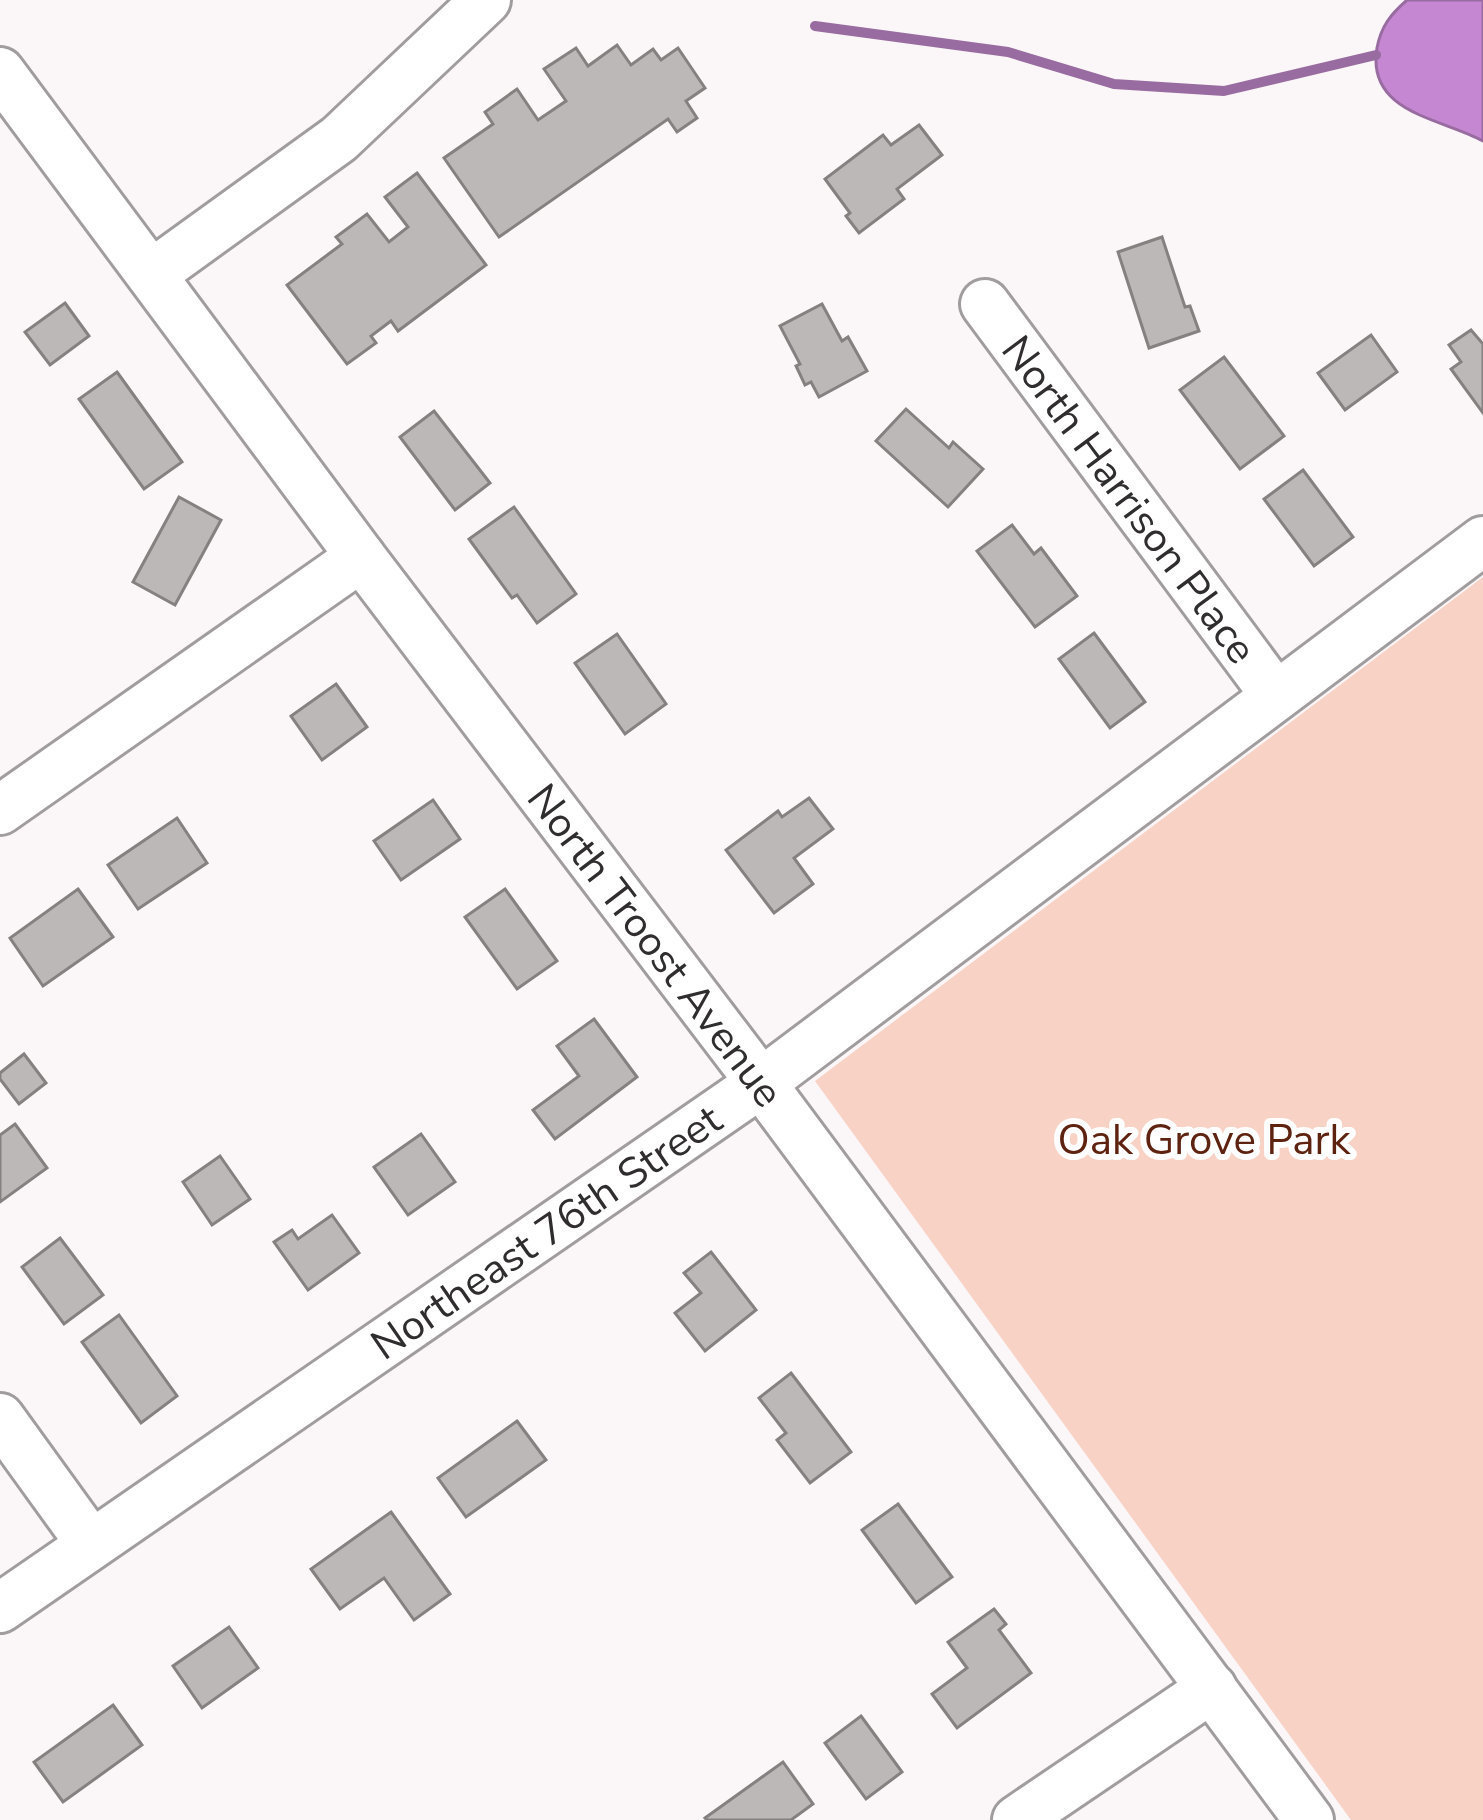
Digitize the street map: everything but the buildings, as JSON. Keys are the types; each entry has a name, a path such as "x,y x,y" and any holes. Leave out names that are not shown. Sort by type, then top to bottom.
{"street":[{"path":"152,274 339,139 486,0"},
{"name":"North Troost Avenue","path":"0,72 1309,1820"},
{"name":"North Harrison Place","path":"985,304 1276,696"},
{"name":"Northeast 76th Street","path":"0,1607 761,1083 1483,541"},
{"path":"0,810 361,557"},
{"path":"0,1418 92,1544"},
{"path":"1017,1820 1212,1688"}],"green space":[{"name":"Oak Grove Park","path":"1483,577 1483,1820 1351,1820 815,1081"}],"shaded area":[{"path":"1407,0 1483,0 1483,141 1410,110 1383,87 1377,70 1379,40"}],"waterway":[{"path":"815,26 1008,52 1114,84 1224,91 1376,55"}]}
